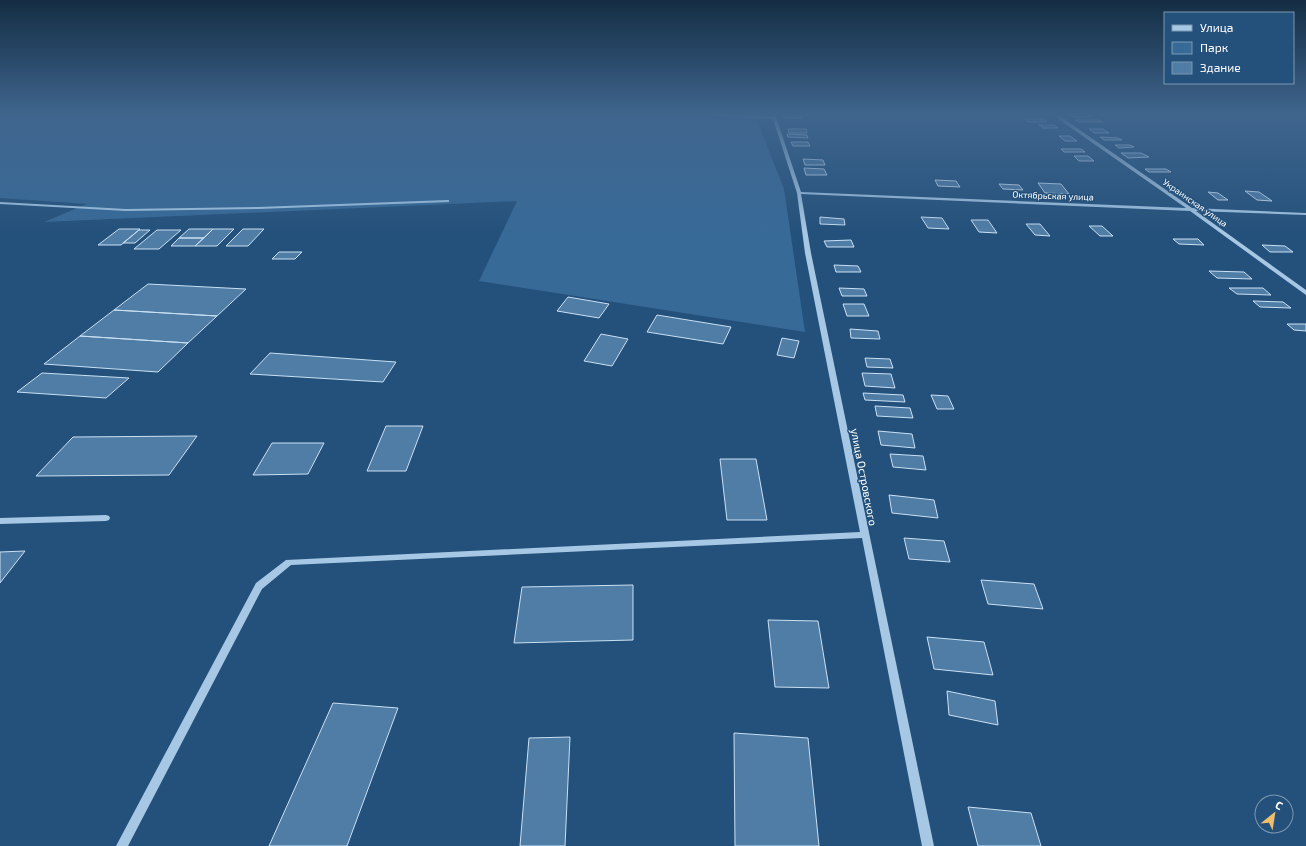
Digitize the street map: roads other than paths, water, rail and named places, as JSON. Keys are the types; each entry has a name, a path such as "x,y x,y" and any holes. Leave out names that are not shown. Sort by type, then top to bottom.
{"street":[{"name":"улица Островского","path":"786,153 799,193 811,268 928,846"},
{"name":"Украинская улица","path":"1110,153 1192,210 1306,293"},
{"name":"Октябрьская улица","path":"799,193 1306,214"},
{"path":"0,203 126,210 258,208 447,201"},
{"path":"0,520 106,518"},
{"path":"122,846 259,586 289,562 864,535"}]}
